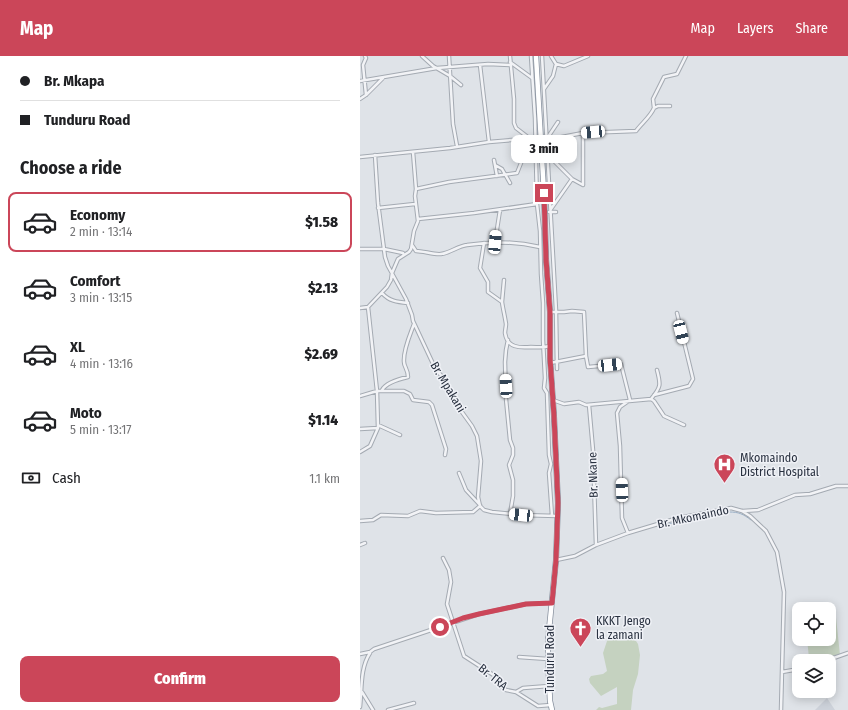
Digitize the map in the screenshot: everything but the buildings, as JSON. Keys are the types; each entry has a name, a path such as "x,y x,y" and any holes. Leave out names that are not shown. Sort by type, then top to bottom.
{"highway":[{"name":"Tunduru Road","path":"536,56 538,138 548,212 546,259 550,312 550,363 557,471 554,516 556,560 548,659 549,686 552,708"}],"street":[{"path":"364,56 366,58 363,66 366,95"},
{"path":"422,56 462,85"},
{"path":"448,56 453,124 457,146"},
{"path":"510,56 516,128 529,138"},
{"path":"459,473 466,490 484,510 510,514 554,516 550,473 551,464 549,455 547,393 544,388 546,382 538,204 538,138 531,56"},
{"path":"542,56 547,140 548,212 556,312 557,369"},
{"path":"551,56 556,64 564,66 588,56"},
{"path":"360,157 529,138 547,140 583,133 636,131 640,124 652,113 654,108 653,99 664,76 677,74 686,56"},
{"path":"360,81 437,68 510,63 532,79"},
{"path":"544,90 552,76 556,64"},
{"path":"480,65 489,142"},
{"path":"360,99 383,78"},
{"path":"654,108 658,106 670,106"},
{"path":"558,122 547,140 553,160 572,179 583,185 583,133"},
{"path":"416,189 448,182 517,173 528,148 538,138"},
{"path":"409,252 418,219 415,204 416,189 413,152"},
{"name":"Br. Mpakani","path":"375,155 378,208 387,262 408,303 414,324 435,368 444,379 459,408 472,426 476,436 481,461 478,497 480,506"},
{"path":"494,160 497,176"},
{"path":"495,165 502,169 510,183"},
{"path":"548,212 572,179"},
{"path":"378,208 415,204"},
{"path":"418,219 500,210 538,204"},
{"path":"495,242 500,210"},
{"path":"548,212 556,212"},
{"path":"360,308 368,307 382,293 391,280 392,273 398,259 409,252 416,251 440,254 453,251 464,245 495,242 514,242 540,247"},
{"path":"484,243 480,268 488,282 488,292 502,302"},
{"path":"412,245 416,251"},
{"path":"360,249 384,249 404,254"},
{"path":"504,280 502,302 506,326 505,333 508,340 514,347 520,348 544,348 550,346"},
{"path":"382,293 387,298 395,302 408,303"},
{"path":"360,452 370,446 378,426 377,391 368,307"},
{"path":"550,312 584,312 588,367 621,364 630,400"},
{"path":"654,395 689,386 692,383 693,379 677,312"},
{"path":"381,391 384,386 408,377 408,371 404,364 407,344 414,324"},
{"path":"508,340 505,362 506,398 510,440 513,448 513,455 509,465 513,480 513,496 510,514"},
{"path":"550,363 586,356"},
{"path":"651,399 659,390 661,383 657,370"},
{"path":"360,396 377,391 404,391 410,394 413,400 429,402 432,405 446,449 444,455"},
{"path":"552,399 564,404 579,402 586,405 651,399 664,416 684,426"},
{"path":"628,532 622,518 620,446 617,413 620,407 630,400"},
{"name":"Br. Nkane","path":"589,405 596,545"},
{"path":"360,429 378,426 400,435"},
{"path":"742,511 758,510 795,495 810,494 836,486 848,486"},
{"path":"360,521 373,520 381,515 408,516 420,511 436,513 473,512 480,506"},
{"name":"Br. Mkomaindo","path":"556,560 575,556 596,545 628,532 678,518 731,508 742,511 750,516 766,531 777,552 784,592 781,710"},
{"path":"360,545 365,543"},
{"name":"Br. TRA","path":"443,558 449,570 451,582 447,604 464,656 495,676 500,685 506,690 516,692 538,706 552,708"},
{"path":"360,654 370,652 374,649 454,623 463,618 526,604 552,603"},
{"path":"360,707 363,672 370,652"},
{"path":"836,657 848,653"},
{"path":"519,657 548,659"},
{"path":"782,672 792,670"},
{"path":"516,692 523,688 549,686"},
{"path":"361,689 364,697 374,710"},
{"path":"388,710 414,703"}],"shaded area":[{"path":"827,698 835,710 815,710"}],"green space":[{"path":"836,617 840,655 809,654 808,646 836,646"},
{"path":"609,635 630,638 638,644 640,655 638,674 633,690 631,710 596,710 599,707 602,708 617,704 617,687 601,696 590,683 589,679 591,676 603,674 607,671 603,653"}],"waterway":[{"path":"667,524 729,512 736,512 751,520"}],"place":[{"name":"Mkomaindo District Hospital","path":"724,484"},
{"name":"KKKT Jengo la zamani","path":"581,648"}],"route":[{"path":"440,627 454,623 463,618 479,614 526,604 552,603 556,560 558,503 550,358 550,312 546,259 544,193"}]}
